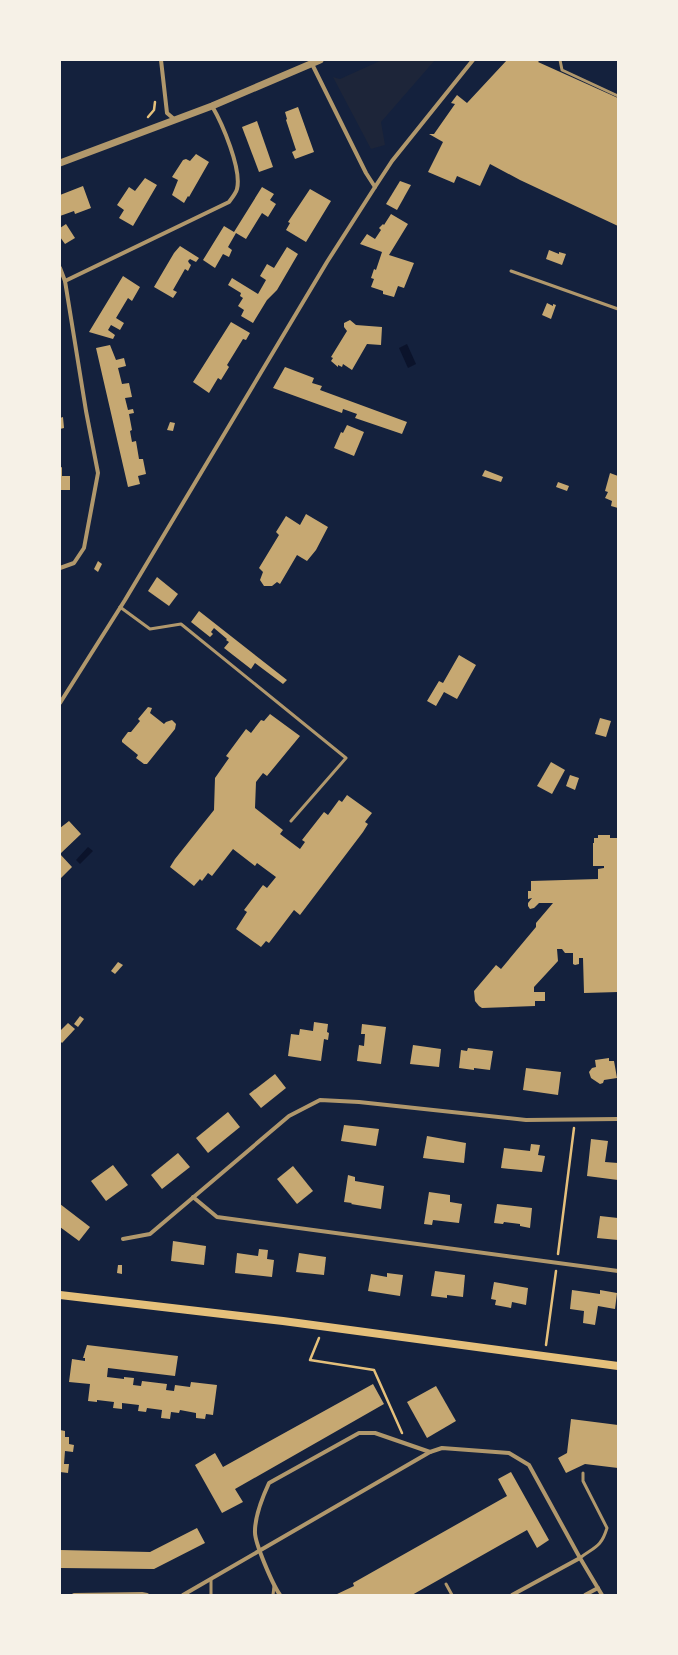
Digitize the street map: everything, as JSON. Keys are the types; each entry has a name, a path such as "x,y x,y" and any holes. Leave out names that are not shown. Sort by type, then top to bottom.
{"main road":[{"path":"60,1295 322,1326 618,1366"}],"street":[{"path":"161,60 167,113 174,119"},
{"path":"60,163 212,106 320,60"},
{"path":"60,703 120,607 323,269 375,187 392,161 472,61"},
{"path":"312,64 366,173 375,187"},
{"path":"65,281 229,202 237,189 236,165 228,142 212,106"},
{"path":"60,268 65,281 86,411 98,473 84,548 74,563 60,568"},
{"path":"123,1239 150,1234 289,1116 320,1100 359,1102 526,1120 618,1119"},
{"path":"193,1197 217,1217 618,1271"},
{"path":"280,1595 274,1586 255,1531 262,1497 268,1483 359,1433 375,1433 430,1452"},
{"path":"183,1595 261,1552 430,1452 442,1448 509,1453 529,1465 602,1595"},
{"path":"512,1595 580,1558"},
{"path":"586,1595 598,1588"},
{"path":"74,1595 147,1595"}],"lane":[{"path":"560,60 562,70 618,96"},
{"path":"511,271 618,309"},
{"path":"120,607 150,630 181,624 346,758 291,820"},
{"path":"580,1558 599,1546 604,1538 607,1528 583,1481 583,1473"},
{"path":"211,1579 211,1595"},
{"path":"446,1584 452,1595"},
{"path":"273,1595 274,1586"}],"path":[{"path":"143,119 150,116 154,110 155,101"},
{"path":"545,1356 575,1120"},
{"path":"322,1326 310,1360 374,1370 407,1444"}],"shaded area":[{"path":"382,60 435,60 381,122 385,145 371,149 333,77 340,79"},
{"path":"407,344 416,364 408,368 399,348"},
{"path":"88,847 93,851 80,864 76,860"}],"building":[{"path":"507,60 540,60 538,62 618,98 618,226 520,180 490,164 480,186 457,176 454,183 428,172 443,142 429,134 434,134 455,104 451,103 457,95 467,103"},
{"path":"298,107 314,152 295,159 292,152 296,150 286,120 285,112"},
{"path":"257,121 273,167 259,172 242,127"},
{"path":"196,154 209,162 184,203 172,195 178,180 172,177 183,160 186,159 190,161"},
{"path":"145,178 157,185 133,226 119,218 124,210 117,205 129,187 135,191"},
{"path":"400,181 411,185 397,210 386,204"},
{"path":"83,186 91,208 75,214 74,211 60,216 60,195"},
{"path":"262,187 274,194 270,200 276,204 268,217 262,213 246,239 236,233 228,247 232,250 229,257 223,254 215,268 203,260 224,226 234,232"},
{"path":"310,189 331,201 306,242 286,230 290,223 288,222"},
{"path":"391,214 408,224 389,255 414,263 404,288 398,286 394,297 383,294 383,291 371,287 374,279 371,278 374,269 376,270 382,252 360,244 367,234 375,239 381,230 379,228 383,224 384,225"},
{"path":"66,224 75,238 65,244 60,237 60,228"},
{"path":"180,246 199,258 196,262 190,259 188,261 191,265 188,271 185,269 173,290 177,292 173,298 154,287 174,253"},
{"path":"287,247 298,254 277,290 267,300 253,323 241,316 244,310 238,306 243,298 240,296 241,293 228,285 232,278 258,294 266,280 260,276 267,264 274,268"},
{"path":"549,250 559,254 559,252 566,254 562,265 546,259"},
{"path":"123,276 140,287 132,301 128,298 116,318 124,323 120,330 111,325 108,330 115,335 113,339 89,332"},
{"path":"547,303 553,306 553,304 556,305 551,319 542,315"},
{"path":"350,320 356,325 382,327 381,345 367,344 352,370 343,364 342,367 338,365 338,367 331,361 333,358 331,357 347,331 344,327 344,323"},
{"path":"231,322 250,333 246,340 243,339 227,365 229,367 221,380 218,378 209,393 193,382"},
{"path":"110,345 116,360 124,358 126,366 118,368 122,384 129,383 132,397 125,398 128,410 133,409 134,413 129,414 132,430 130,431 132,442 136,441 139,459 143,459 146,474 138,476 140,484 128,487 96,348"},
{"path":"285,367 314,378 312,383 322,386 320,390 407,422 402,434 355,418 357,414 343,409 342,413 273,388"},
{"path":"63,417 64,428 60,429 60,418"},
{"path":"170,422 175,423 173,431 167,430"},
{"path":"347,425 364,432 354,456 334,448 341,432 343,433"},
{"path":"62,467 62,476 70,476 70,490 60,490 60,468"},
{"path":"485,470 503,477 501,482 482,476"},
{"path":"610,473 618,476 618,508 611,506 612,501 605,498 608,492 605,491"},
{"path":"558,482 569,486 567,491 556,487"},
{"path":"306,514 328,527 316,550 307,561 297,555 280,584 277,582 272,586 264,586 260,580 263,572 259,568 279,535 276,532 286,516 300,525"},
{"path":"98,561 102,564 98,572 94,569"},
{"path":"157,577 178,594 169,606 148,591"},
{"path":"199,611 287,680 283,684 255,663 251,669 224,648 229,642 214,628 211,632 213,634 210,637 191,622"},
{"path":"459,655 476,665 457,699 444,692 436,706 427,701 439,681 443,683"},
{"path":"148,707 152,708 150,713 164,724 172,720 176,724 175,729 147,764 144,764 136,758 138,755 122,742 122,740 140,721 138,719"},
{"path":"270,714 300,736 267,776 263,773 256,782 255,808 283,830 280,834 300,849 305,842 302,840 324,812 328,815 339,800 342,802 347,795 372,813 365,822 368,824 363,832 300,915 294,910 269,943 266,941 261,947 236,929 247,912 244,910 263,885 267,888 276,877 257,863 255,866 233,849 212,876 208,873 202,881 200,879 194,886 170,867 214,810 215,778 229,758 226,756 246,729 251,733 261,720 264,721"},
{"path":"600,718 611,721 606,737 595,734"},
{"path":"551,762 565,770 552,794 537,786"},
{"path":"570,775 579,778 575,790 566,786"},
{"path":"69,821 81,834 60,854 60,828"},
{"path":"598,835 610,835 610,838 618,838 618,992 584,993 583,958 579,958 579,964 575,965 573,964 573,953 565,953 562,949 557,949 558,961 534,987 534,992 545,992 545,1001 535,1001 535,1006 482,1008 479,1006 475,1001 474,991 496,965 501,969 536,927 536,923 553,903 539,903 534,908 530,909 528,903 532,898 528,899 528,891 531,891 531,881 598,879 598,869 604,868 604,866 593,866 593,843 594,838 598,838"},
{"path":"60,854 72,867 60,879"},
{"path":"118,962 123,965 115,974 111,971"},
{"path":"80,1016 84,1019 78,1027 74,1024"},
{"path":"314,1022 328,1024 328,1040 324,1039 321,1061 288,1056 291,1034 299,1035 300,1029 313,1031"},
{"path":"68,1023 75,1029 62,1043 60,1041 60,1031"},
{"path":"362,1024 386,1027 381,1064 357,1061 359,1045 364,1046 365,1034 361,1034"},
{"path":"413,1045 441,1049 439,1067 410,1064"},
{"path":"468,1048 493,1051 490,1070 459,1068 461,1050 467,1051"},
{"path":"609,1058 609,1061 614,1061 617,1078 604,1080 603,1083 600,1084 591,1078 589,1072 592,1068 596,1067 595,1060"},
{"path":"526,1068 561,1072 558,1095 523,1090"},
{"path":"275,1074 286,1088 261,1108 249,1094"},
{"path":"228,1112 240,1127 208,1153 196,1138"},
{"path":"344,1125 379,1129 376,1146 341,1141"},
{"path":"427,1136 466,1143 464,1163 423,1158"},
{"path":"591,1139 608,1141 605,1162 618,1163 618,1180 587,1176"},
{"path":"531,1144 540,1145 538,1155 545,1156 542,1172 501,1168 504,1148 530,1151"},
{"path":"178,1153 190,1167 162,1189 151,1175"},
{"path":"113,1165 128,1185 106,1201 91,1181"},
{"path":"293,1166 313,1191 297,1204 277,1179"},
{"path":"348,1175 355,1177 355,1181 384,1186 381,1209 344,1202"},
{"path":"429,1192 450,1195 450,1202 462,1204 459,1223 433,1220 432,1225 424,1224"},
{"path":"60,1204 90,1227 79,1241 60,1227"},
{"path":"497,1204 532,1208 530,1228 520,1226 520,1224 504,1222 503,1224 494,1223"},
{"path":"600,1216 618,1218 618,1240 597,1238"},
{"path":"173,1241 206,1246 204,1265 171,1261"},
{"path":"259,1249 268,1250 267,1259 274,1260 272,1277 235,1273 237,1253 258,1256"},
{"path":"299,1253 326,1257 324,1275 296,1272"},
{"path":"118,1265 122,1265 122,1274 117,1273"},
{"path":"435,1271 465,1275 463,1297 447,1295 447,1298 431,1296"},
{"path":"387,1273 403,1275 400,1296 368,1291 371,1274 387,1277"},
{"path":"494,1282 528,1288 526,1305 512,1302 511,1308 495,1305 496,1300 491,1299"},
{"path":"572,1290 600,1294 600,1290 617,1293 615,1309 598,1306 595,1325 583,1323 584,1311 570,1309"},
{"path":"87,1345 178,1356 175,1376 108,1368 107,1377 124,1379 124,1377 134,1378 133,1385 141,1386 142,1381 167,1384 166,1390 174,1391 175,1385 190,1387 191,1382 217,1385 213,1415 206,1414 205,1419 196,1418 196,1413 180,1410 179,1413 171,1412 170,1419 161,1418 162,1410 147,1408 146,1412 138,1411 139,1405 122,1403 122,1409 113,1408 114,1402 97,1400 97,1402 88,1401 90,1384 69,1382 72,1359 85,1361 85,1358 83,1358"},
{"path":"373,1384 384,1404 235,1489 243,1502 222,1513 195,1465 215,1453 223,1467"},
{"path":"436,1386 456,1421 427,1438 407,1402"},
{"path":"571,1419 618,1425 618,1468 585,1464 566,1473 558,1458 567,1453"},
{"path":"60,1430 65,1431 65,1437 69,1437 69,1444 74,1445 73,1452 65,1451 64,1464 69,1464 68,1473 60,1472"},
{"path":"511,1472 549,1540 537,1548 527,1530 412,1595 335,1595 354,1586 353,1583 507,1496 498,1479"},
{"path":"197,1528 205,1543 154,1569 60,1568 60,1550 150,1552"}]}
